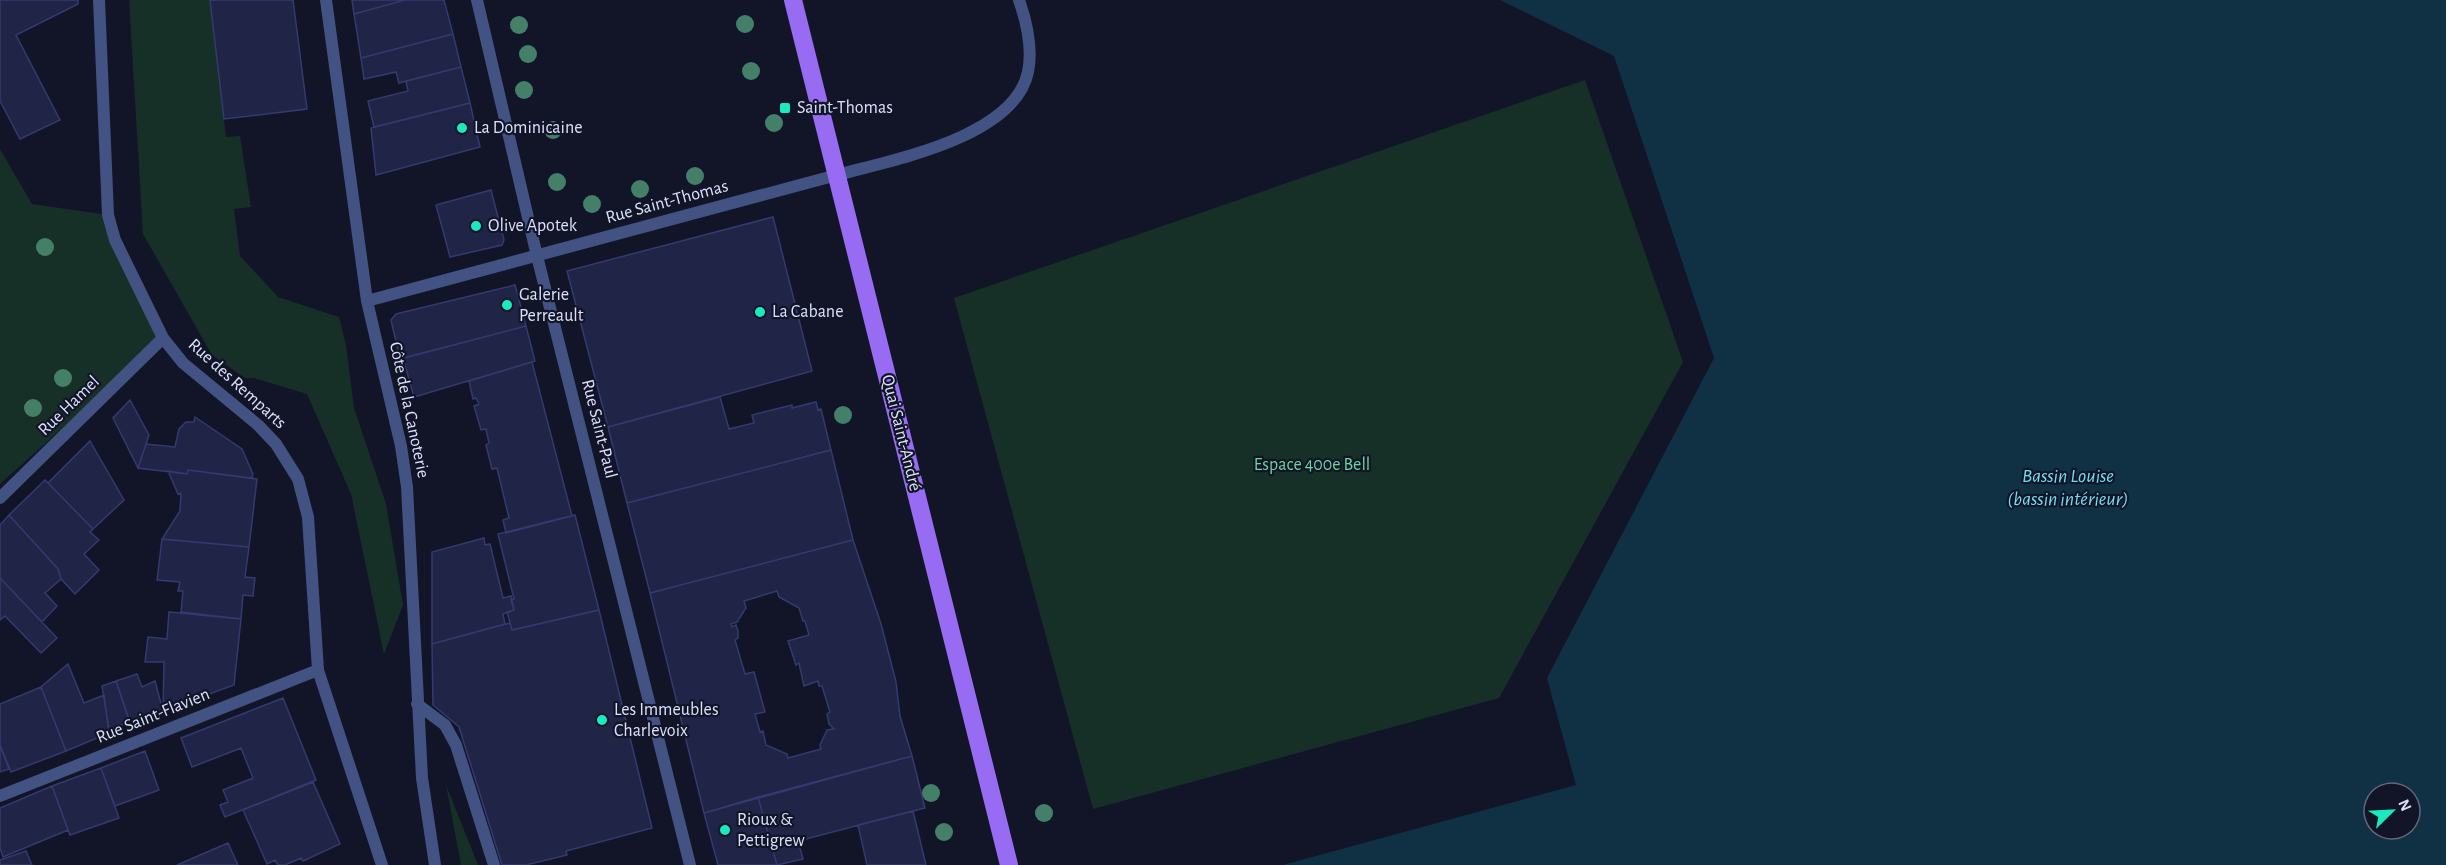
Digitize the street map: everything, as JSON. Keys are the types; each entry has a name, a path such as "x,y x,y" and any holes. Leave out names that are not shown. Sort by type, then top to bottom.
{"main road":[{"name":"Quai Saint-André","path":"793,0 1009,865"}],"street":[{"name":"Rue des Remparts","path":"99,0 108,215 115,240 163,338 183,363 258,424 276,444 298,479 308,518 318,670 380,864"},
{"name":"Côte de la Canoterie","path":"326,0 367,301 407,487 422,778 435,865"},
{"name":"Rue Saint-Paul","path":"477,0 537,256 690,865"},
{"name":"Rue Saint-Thomas","path":"367,301 926,151 956,139 990,123 1013,101 1028,74 1030,44 1019,0"},
{"name":"Rue Hamel","path":"0,498 163,338"},
{"name":"Rue Saint-Flavien","path":"0,796 318,670"},
{"path":"417,704 445,725 456,745 494,865"}],"green space":[{"path":"129,0 210,0 226,137 240,136 251,207 234,209 240,256 278,297 339,317 346,345 354,408 386,504 403,605 384,654 351,494 307,394 254,378 245,378 212,355 143,234"},
{"name":"Espace 400e Bell","path":"1585,80 1683,362 1499,698 1093,809 954,298"},
{"path":"0,149 32,204 108,215 163,338 0,484"},
{"path":"446,785 478,865 461,865"}],"water":[{"name":"Bassin Louise (bassin intérieur)","path":"1500,0 2446,0 2446,865 1283,865 1576,785 1547,678 1714,358 1614,56"}],"building":[{"path":"0,0 78,0 78,4 16,35 60,120 20,139 0,101"},
{"path":"210,0 293,0 307,109 224,119"},
{"path":"352,0 405,0 354,14"},
{"path":"405,0 444,0 453,34 361,58 354,14"},
{"path":"453,34 461,67 399,83 396,72 364,79 361,58"},
{"path":"461,67 470,103 374,127 368,101 408,91 406,81"},
{"path":"470,103 480,147 376,175 371,128"},
{"path":"491,190 504,240 502,245 450,257 436,205"},
{"path":"773,217 812,371 608,427 567,271"},
{"path":"515,285 526,326 400,359 391,320 396,314"},
{"path":"526,326 535,361 414,397 403,358"},
{"path":"532,362 572,516 506,533 503,520 509,518 497,468 492,469 486,445 489,443 486,429 481,430 474,406 479,404 476,398 473,399 469,381"},
{"path":"720,397 729,429 754,423 752,415 792,405 792,408 816,402 818,410 821,409 831,450 627,503 608,427"},
{"path":"130,400 149,435 138,468 113,418"},
{"path":"195,417 242,449 253,474 252,478 188,470 187,474 138,468 146,444 175,447 179,429 186,422 194,422"},
{"path":"90,441 124,500 93,529 48,483"},
{"path":"831,450 853,540 650,593 627,503"},
{"path":"188,470 257,479 249,547 162,539 180,511 181,493 178,494 168,471 187,474"},
{"path":"45,480 93,529 90,532 99,540 84,554 99,570 75,594 61,579 58,569 9,515"},
{"path":"9,515 58,569 61,579 45,593 57,606 42,622 0,578 0,525"},
{"path":"575,515 599,610 512,630 507,612 514,610 511,600 514,599 498,534"},
{"path":"484,538 485,545 490,544 503,598 511,596 514,610 503,614 505,624 432,644 432,552"},
{"path":"162,539 249,547 245,577 255,578 253,596 243,595 241,619 181,612 183,591 178,591 180,582 157,580"},
{"path":"853,540 881,624 896,682 900,716 912,756 704,813 650,593","holes":["777,591 779,597 799,608 803,621 805,621 809,635 788,641 796,665 799,663 804,686 818,681 819,686 822,686 830,712 827,714 829,724 834,729 827,730 820,745 821,749 788,758 787,754 766,745 763,731 760,732 755,714 765,712 754,672 745,674 735,640 738,638 738,631 736,625 732,627 731,624 737,622 746,608 744,601"]},
{"path":"0,578 57,638 41,653 5,616 0,620"},
{"path":"599,610 652,828 566,851 567,855 526,865 502,865 459,727 433,705 432,644 510,623 512,630"},
{"path":"169,612 241,619 234,685 163,711 164,662 145,662 148,637 167,639"},
{"path":"68,664 84,703 104,695 109,733 66,751 41,687"},
{"path":"137,674 142,687 155,681 163,711 130,723 116,681"},
{"path":"116,681 130,722 109,729 102,686"},
{"path":"41,687 66,751 11,772 0,745 0,704"},
{"path":"283,698 316,780 225,817 220,805 228,802 223,790 253,778 241,748 192,767 181,738"},
{"path":"0,745 9,769 0,772"},
{"path":"145,751 159,790 115,806 101,768"},
{"path":"912,756 925,808 798,841 803,859 777,865 758,797"},
{"path":"101,768 119,818 70,835 52,786"},
{"path":"313,782 340,844 303,861 301,858 285,865 278,865 275,860 267,864 243,810"},
{"path":"52,786 68,830 3,857 0,848 0,808"},
{"path":"758,797 777,865 718,865 704,813"},
{"path":"913,811 926,865 867,865 858,825"},
{"path":"228,843 238,865 177,865"},
{"path":"26,851 32,865 0,865 0,860"}],"place":[{"name":"Saint-Thomas","path":"785,108"},
{"name":"La Dominicaine","path":"462,128"},
{"name":"Olive Apotek","path":"476,226"},
{"name":"Galerie Perreault","path":"507,305"},
{"name":"La Cabane","path":"760,312"},
{"name":"Les Immeubles Charlevoix","path":"602,720"},
{"name":"Rioux & Pettigrew","path":"725,830"}]}
